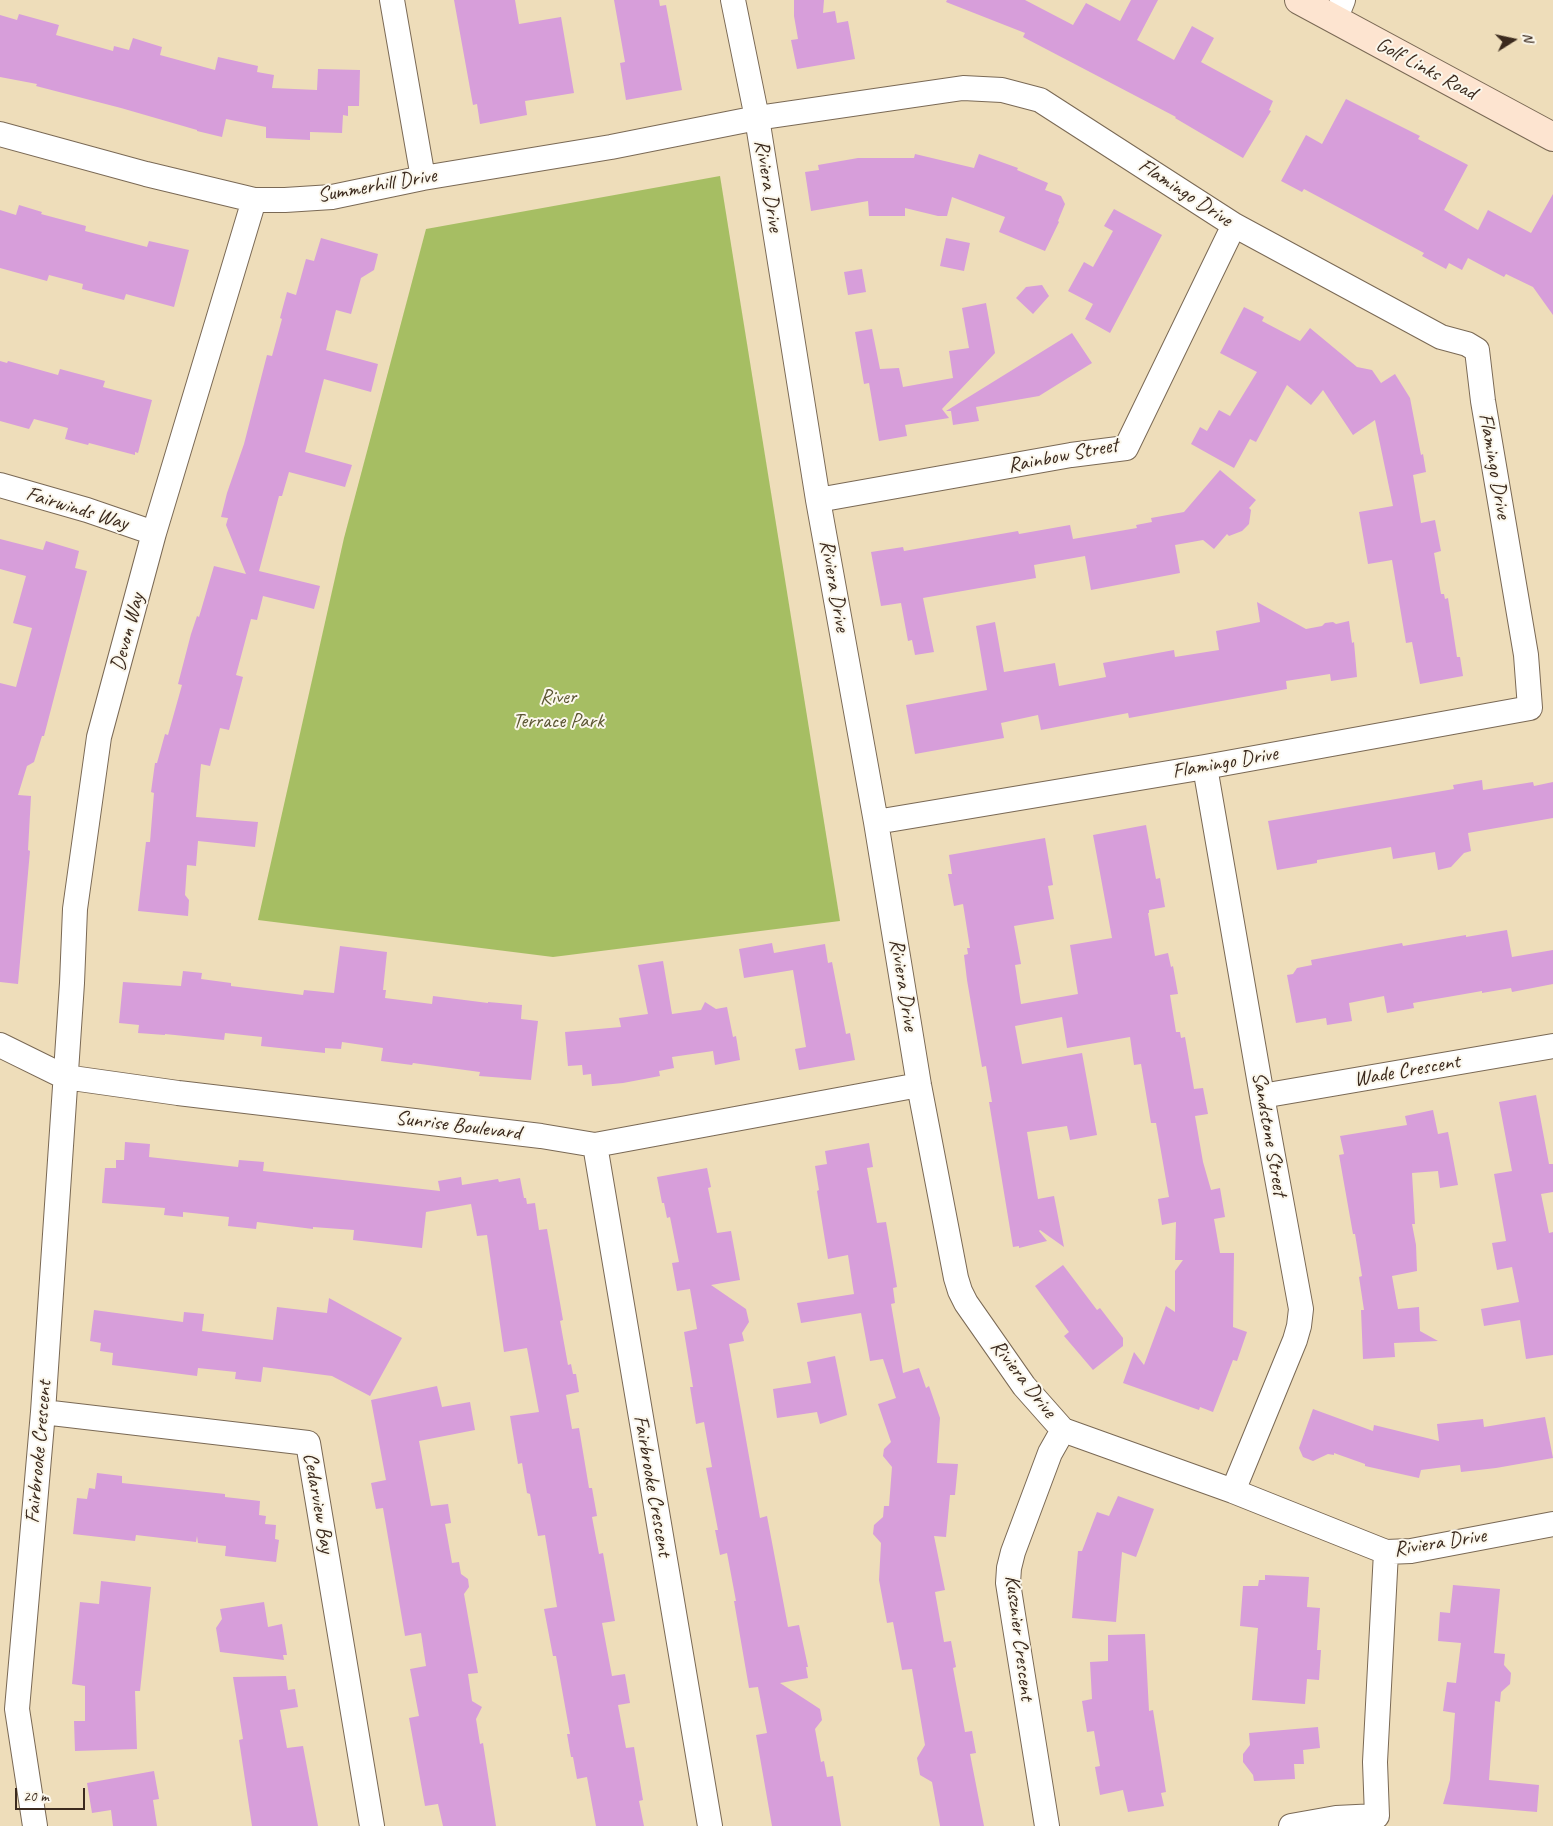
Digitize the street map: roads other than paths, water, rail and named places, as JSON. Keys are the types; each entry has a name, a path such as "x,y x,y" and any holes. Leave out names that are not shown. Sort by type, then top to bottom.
{"main road":[{"name":"Golf Links Road","path":"1299,0 1339,10 1553,137"}],"street":[{"path":"392,0 423,178"},
{"name":"Riviera Drive","path":"733,0 756,118 818,500 876,822 919,1085 960,1291 966,1303 1024,1386 1063,1430 1233,1491 1386,1552 1411,1551 1553,1524"},
{"name":"Flamingo Drive","path":"756,118 962,88 1002,90 1040,100 1234,225 1442,337 1467,344 1477,350 1483,401 1526,655 1530,708 1205,767 876,822"},
{"name":"Summerhill Drive","path":"0,134 146,174 254,200 332,197 423,178 611,147 756,118"},
{"name":"Devon Way","path":"65,1077 75,909 100,737 154,533 254,200"},
{"name":"Rainbow Street","path":"818,500 1072,455 1126,448 1234,225"},
{"name":"Fairwinds Way","path":"0,485 87,510 154,533"},
{"name":"Sandstone Street","path":"1205,767 1301,1309 1295,1340 1233,1491"},
{"name":"Sunrise Boulevard","path":"0,1045 65,1077 178,1093 541,1136 595,1146 919,1085"},
{"name":"Wade Crescent","path":"1262,1096 1553,1046"},
{"name":"Fairbrooke Crescent","path":"35,1826 9,1710 43,1412 65,1077"},
{"name":"Fairbrooke Crescent","path":"595,1146 710,1826"},
{"name":"Cedarview Bay","path":"43,1412 308,1443 372,1826"},
{"name":"Kusznier Crescent","path":"1047,1826 1008,1583 1013,1552 1050,1453 1063,1430"},
{"path":"1291,1826 1336,1818 1377,1816 1375,1762 1386,1552"}],"park label":[{"name":"River Terrace Park","path":"558,709"}]}
